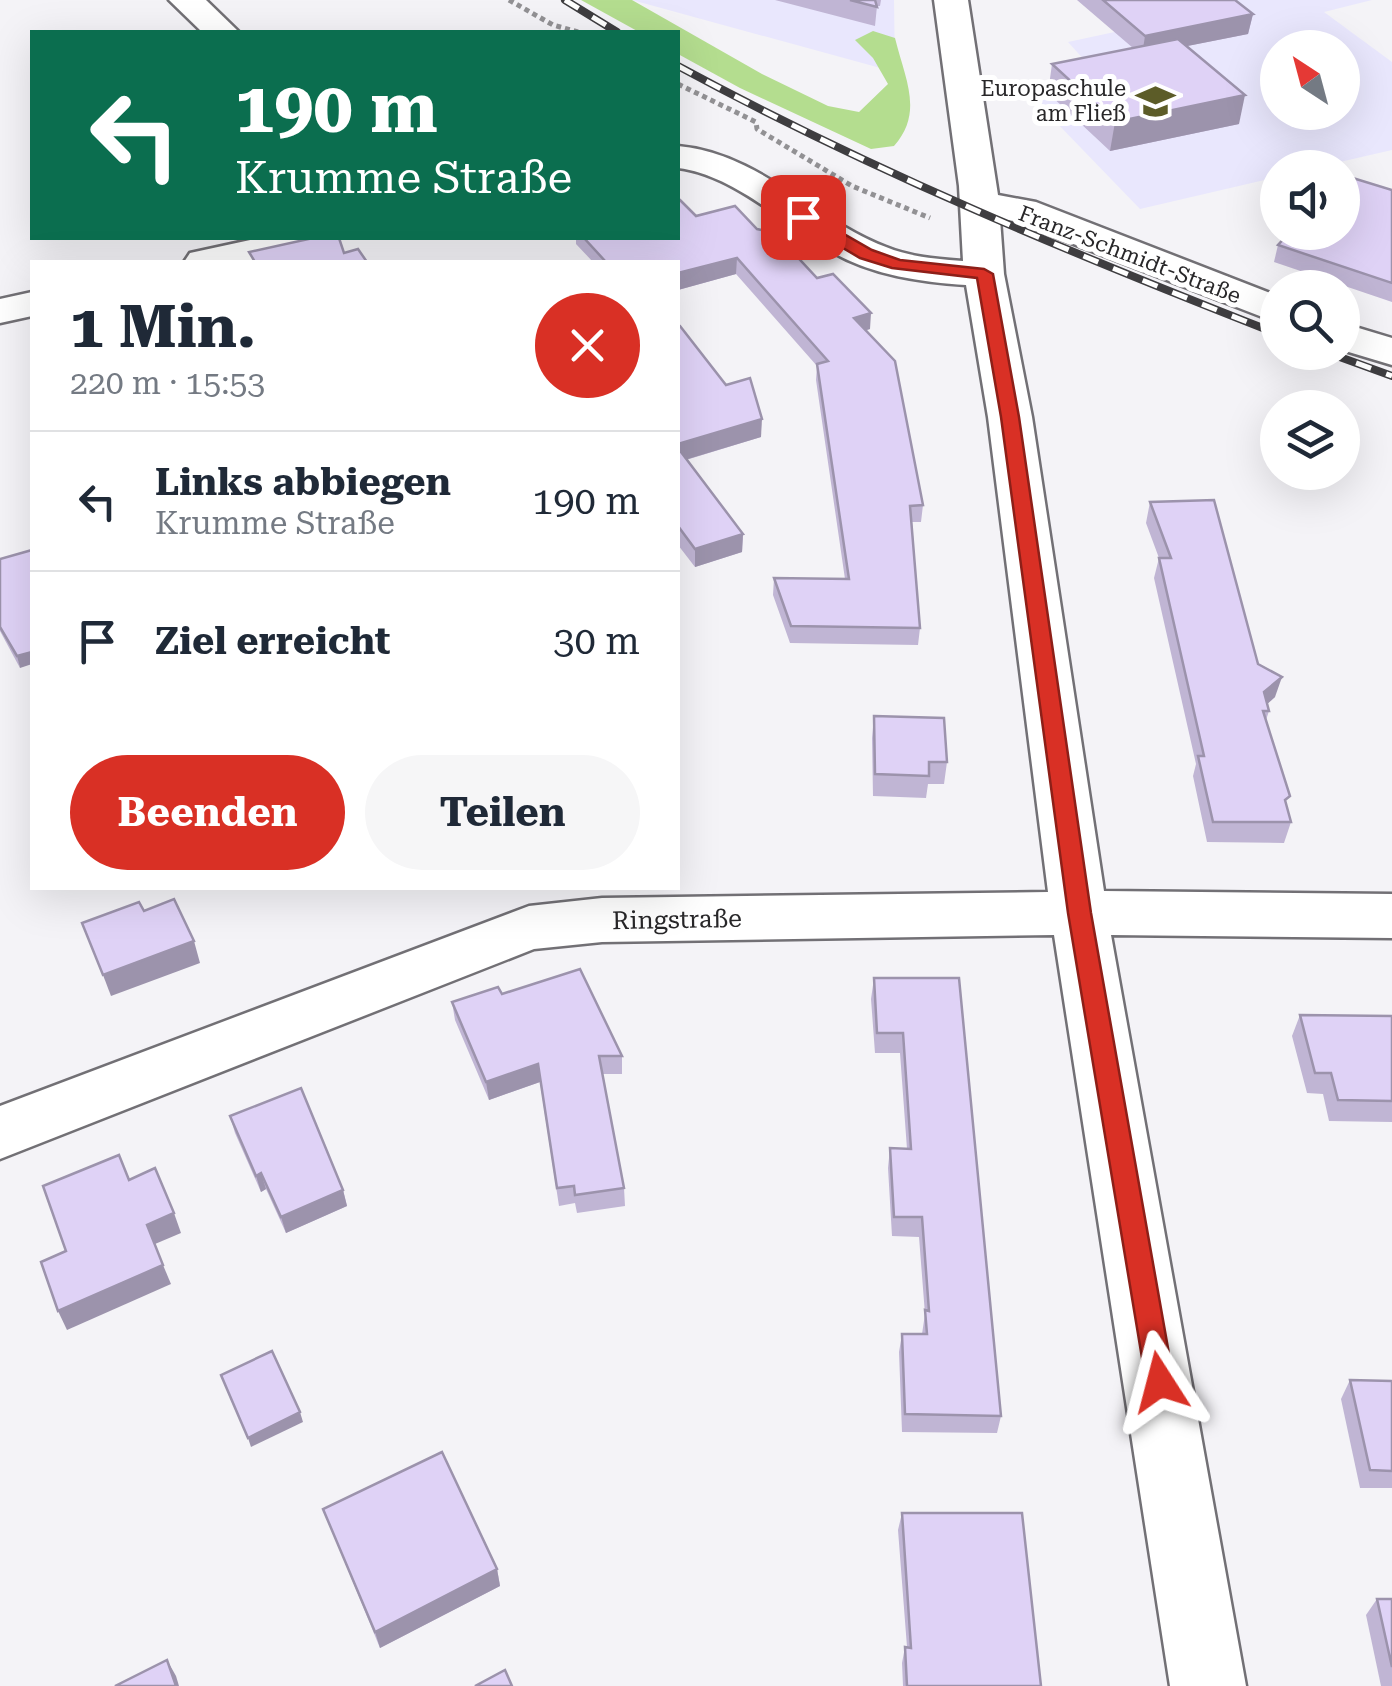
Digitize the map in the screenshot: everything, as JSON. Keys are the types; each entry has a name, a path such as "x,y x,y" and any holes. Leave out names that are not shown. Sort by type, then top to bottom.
{"street":[{"path":"186,0 220,30"},
{"name":"Franz-Schmidt-Straße","path":"951,0 980,204 984,274 1010,417 1079,913 1208,1686"},
{"path":"680,157 709,162 866,254 943,272 984,274"},
{"name":"Franz-Schmidt-Straße","path":"980,204 1022,210 1260,304"},
{"path":"213,260 300,240"},
{"path":"0,312 30,304"},
{"path":"1360,342 1392,352"},
{"name":"Ringstraße","path":"0,1133 529,928 602,920 1079,913 1392,916"}],"path":[{"path":"509,0 552,25 571,30"},
{"path":"680,85 739,110 756,122 757,130 852,186 936,220"}],"shaded area":[{"path":"632,0 894,0 895,72"},
{"name":"Europaschule am Fließ","path":"1171,0 1372,0 1324,12 1348,30 1260,30 1260,130 1360,130 1360,38 1392,62 1392,150 1360,157 1360,150 1260,150 1260,181 1140,209 1024,89 1097,74 1068,42 1189,16"}],"green space":[{"path":"581,0 632,0 762,74 828,106 859,112 888,84 873,58 855,40 873,31 895,38 910,95 908,121 894,146 871,149 740,88 680,55 680,30 635,30"}],"building":[{"path":"850,0 875,0 877,7"},
{"path":"1103,0 1235,0 1253,14 1145,36"},
{"path":"1178,39 1245,95 1115,122 1052,64"},
{"path":"1360,180 1392,190 1392,283 1293,250 1360,250"},
{"path":"680,200 696,216 735,206 757,229 775,233 817,278 833,274 871,313 854,318 895,361 923,505 910,506 920,628 791,626 774,578 849,579 817,364 828,361 737,258 680,272 680,260 604,260 586,240 680,240"},
{"path":"304,240 340,240 344,253 358,249 366,260 254,260 249,252"},
{"path":"680,326 726,385 750,378 762,419 680,443"},
{"path":"680,451 743,534 695,549 680,529"},
{"path":"1214,500 1258,664 1282,677 1264,692 1269,711 1263,711 1290,796 1285,800 1291,822 1213,822 1198,756 1204,756 1159,558 1171,558 1150,502"},
{"path":"30,551 30,653 17,656 0,627 0,559"},
{"path":"874,716 944,718 947,762 929,762 929,776 875,774"},
{"path":"174,899 194,941 103,975 82,923 139,902 144,911"},
{"path":"580,969 622,1056 599,1056 624,1188 575,1195 574,1186 557,1188 538,1064 486,1082 452,1002 498,987 502,994"},
{"path":"874,978 959,978 1001,1416 905,1414 902,1334 927,1334 925,1310 929,1311 922,1217 894,1217 890,1148 911,1149 903,1033 877,1033"},
{"path":"1300,1015 1392,1016 1392,1101 1338,1100 1331,1073 1315,1073"},
{"path":"301,1088 343,1190 281,1217 261,1173 256,1176 230,1116"},
{"path":"119,1155 129,1180 155,1168 174,1213 147,1225 163,1265 58,1311 41,1262 66,1251 43,1186"},
{"path":"272,1351 300,1412 248,1438 221,1375"},
{"path":"1350,1380 1392,1381 1392,1471 1370,1470"},
{"path":"442,1452 497,1569 375,1632 323,1509"},
{"path":"902,1513 1022,1513 1041,1686 907,1686 905,1647 911,1648"},
{"path":"1377,1599 1392,1599 1392,1667"},
{"path":"167,1660 176,1686 115,1686"},
{"path":"505,1670 512,1686 475,1686"}],"railway":[{"path":"565,0 614,30"},
{"path":"680,67 825,141 974,209 1260,327"},
{"path":"1360,364 1392,376"}],"place":[{"name":"Europaschule am Fließ","path":"1156,101"}],"route":[{"path":"803,217 866,254 943,272 984,274 1010,417 1079,913 1160,1382"}]}
